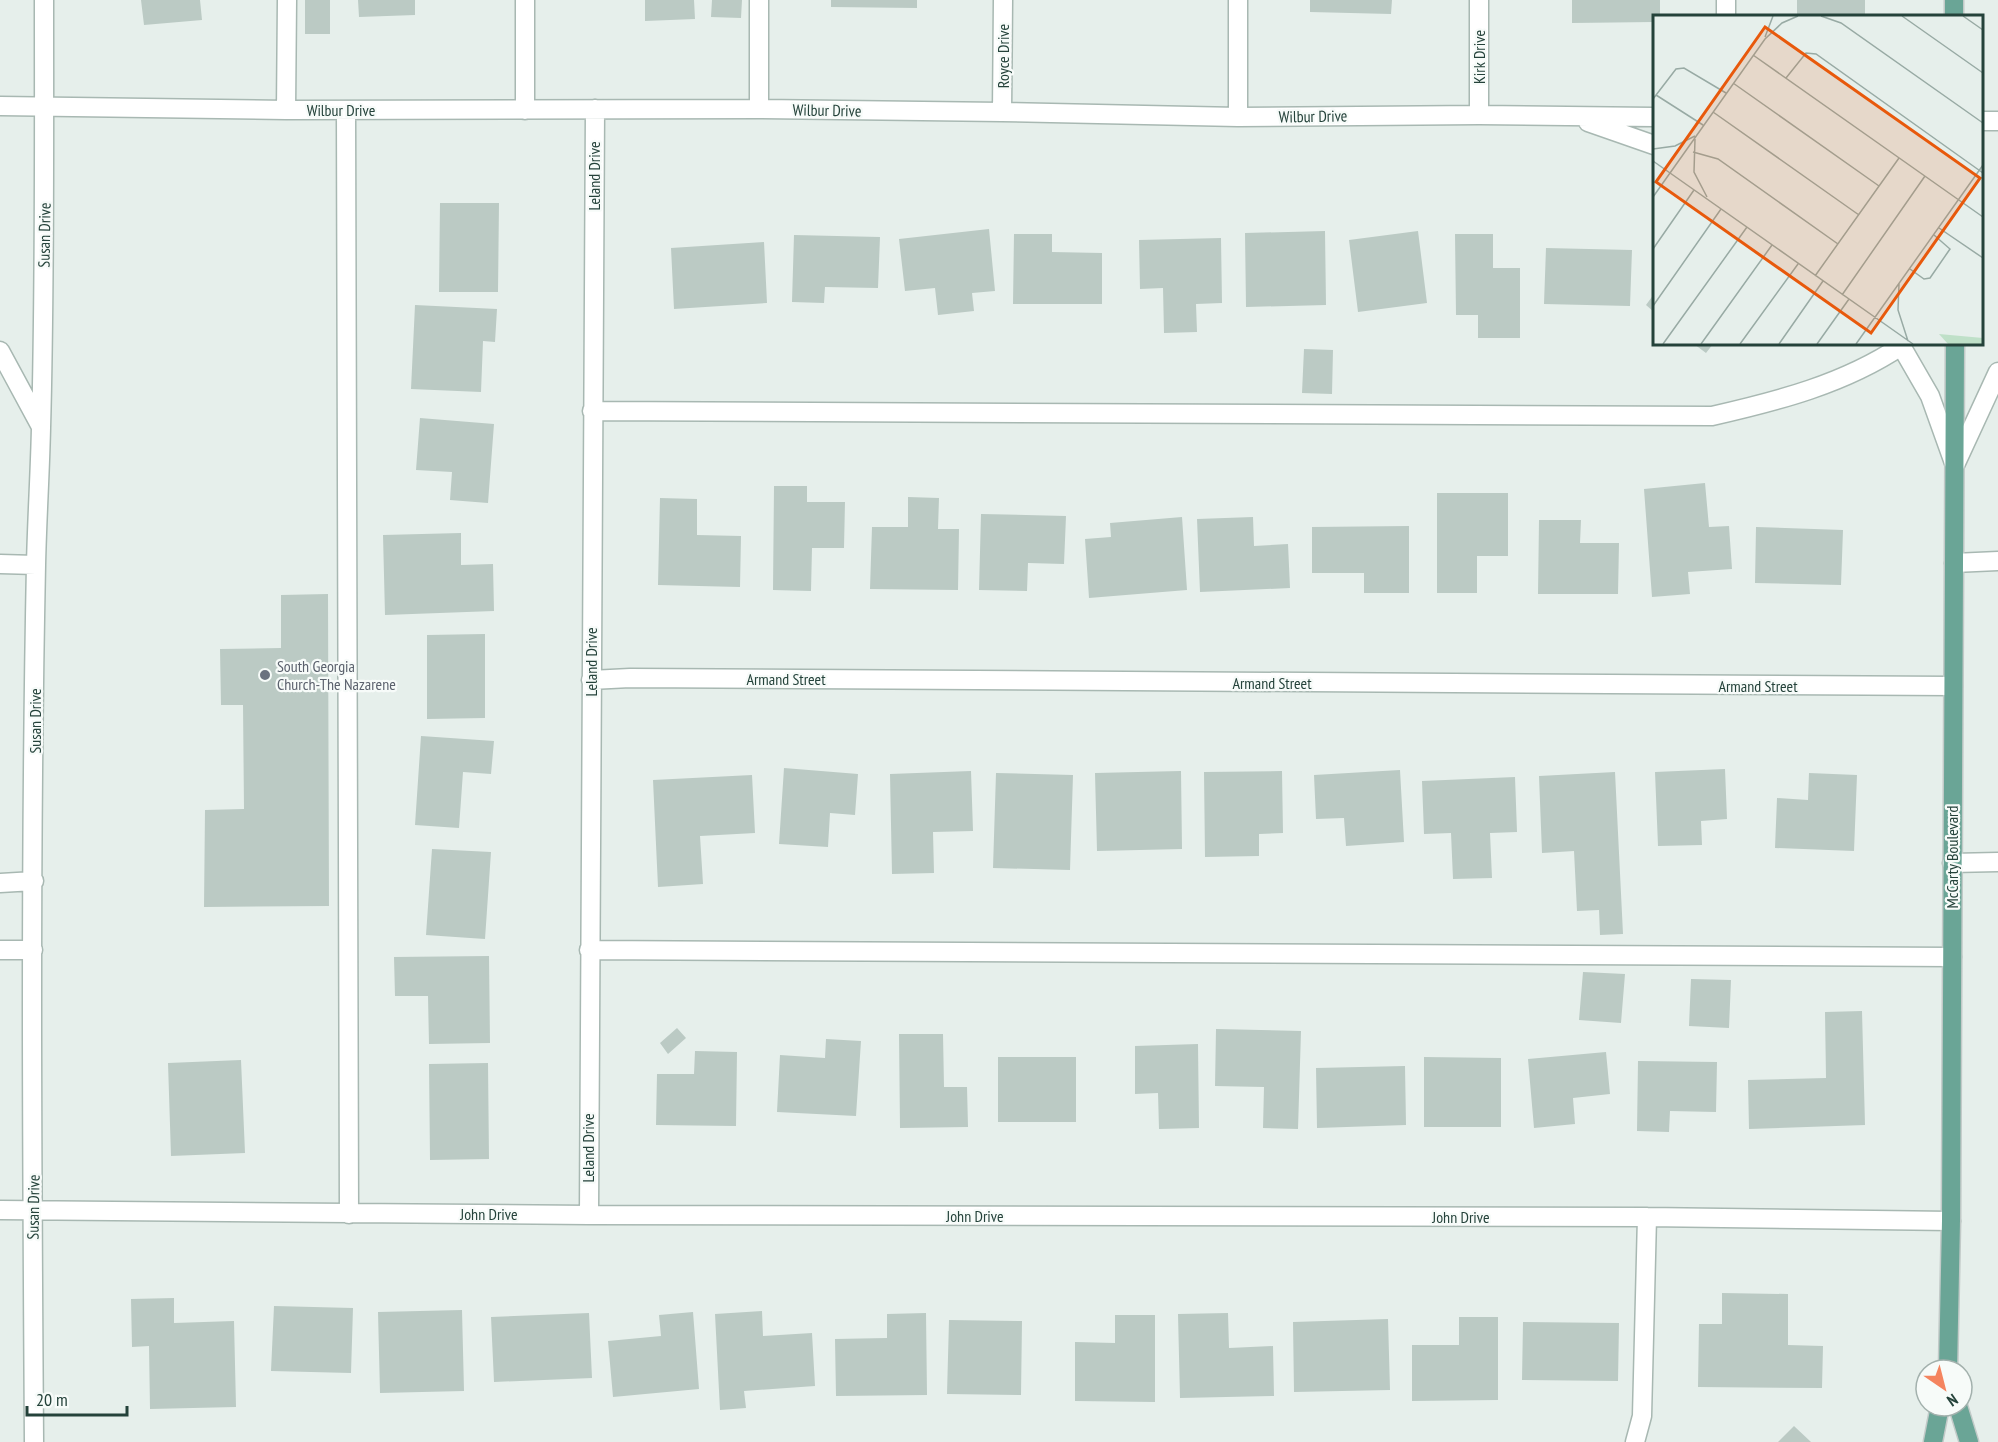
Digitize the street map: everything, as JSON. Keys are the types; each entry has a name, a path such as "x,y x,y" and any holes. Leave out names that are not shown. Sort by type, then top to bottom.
{"main road":[{"name":"McCarty Boulevard","path":"1948,1358 1951,1221 1954,345"},
{"path":"1933,1442 1938,1418"},
{"path":"1962,1418 1969,1442"}],"street":[{"name":"Susan Drive","path":"34,1442 33,950 36,565 41,426 45,162 44,0"},
{"path":"286,110 287,0"},
{"path":"525,0 525,110"},
{"path":"759,0 759,109"},
{"name":"Royce Drive","path":"1002,112 1003,0"},
{"path":"1238,0 1238,117"},
{"name":"Kirk Drive","path":"1479,0 1479,115"},
{"name":"Wilbur Drive","path":"0,106 286,110 759,109 1238,117 1479,115 1653,117"},
{"path":"346,110 349,1214"},
{"name":"Leland Drive","path":"588,1215 595,110"},
{"path":"1572,116 1653,145"},
{"path":"592,411 1712,416 1773,402 1863,369 1900,345 1930,396 1955,465"},
{"path":"0,351 41,426"},
{"path":"1955,465 1998,372"},
{"path":"1954,563 1998,561"},
{"path":"0,564 36,565"},
{"name":"Armand Street","path":"591,680 642,678 1953,686"},
{"path":"1952,863 1998,862"},
{"path":"0,883 34,882"},
{"path":"0,950 33,950"},
{"path":"589,950 1952,957"},
{"name":"John Drive","path":"0,1210 349,1214 1647,1217 1951,1221"},
{"path":"1635,1442 1642,1416 1647,1217"}],"building":[{"path":"141,0 200,0 202,20 144,25"},
{"path":"305,0 330,0 330,34 305,34"},
{"path":"358,0 415,0 415,15 359,17"},
{"path":"645,0 694,0 695,19 645,21"},
{"path":"712,0 742,0 741,18 711,17"},
{"path":"831,0 917,0 917,8 831,7"},
{"path":"1310,0 1392,0 1391,14 1310,12"},
{"path":"1572,0 1660,0 1660,15 1653,15 1653,22 1572,23"},
{"path":"1797,0 1865,0 1865,15 1797,15"},
{"path":"440,203 499,203 498,292 439,292"},
{"path":"989,229 995,291 972,293 974,311 938,315 935,288 905,291 899,239"},
{"path":"1325,231 1326,305 1246,307 1245,233"},
{"path":"1418,231 1427,303 1358,312 1349,240"},
{"path":"1014,234 1052,234 1052,252 1102,253 1102,304 1013,304"},
{"path":"1455,234 1493,234 1493,268 1520,268 1520,338 1478,338 1478,315 1456,315"},
{"path":"794,235 880,237 878,288 825,287 824,303 792,302"},
{"path":"1221,238 1222,303 1196,304 1197,332 1164,333 1163,288 1140,289 1139,240"},
{"path":"764,242 767,303 674,309 671,248"},
{"path":"1546,248 1632,250 1630,306 1544,304"},
{"path":"1653,295 1653,311 1646,305"},
{"path":"415,305 497,309 495,342 483,341 481,392 411,389"},
{"path":"1695,345 1712,345 1706,353"},
{"path":"1304,349 1333,350 1332,394 1302,393"},
{"path":"420,418 494,424 488,503 450,500 452,472 416,470"},
{"path":"1705,483 1709,527 1729,526 1732,569 1688,572 1690,594 1652,597 1644,489"},
{"path":"774,486 807,486 807,502 845,502 844,548 812,548 811,591 773,590"},
{"path":"1437,493 1508,493 1508,556 1477,556 1477,593 1437,593"},
{"path":"908,497 939,498 938,529 959,529 958,590 870,589 872,527 908,527"},
{"path":"660,498 697,499 697,535 741,536 740,587 658,585"},
{"path":"981,514 1066,516 1064,564 1028,563 1027,591 979,590"},
{"path":"1182,517 1187,590 1089,598 1085,539 1111,537 1110,523"},
{"path":"1253,517 1254,546 1288,544 1290,588 1200,592 1197,519"},
{"path":"1539,520 1581,520 1580,543 1619,543 1618,594 1538,594"},
{"path":"1409,526 1409,593 1364,593 1364,573 1312,573 1312,527"},
{"path":"1756,527 1843,530 1841,585 1755,583"},
{"path":"461,533 461,565 493,564 494,611 385,615 383,535"},
{"path":"328,594 329,906 204,907 205,810 244,809 243,705 221,705 220,649 281,648 281,595"},
{"path":"485,634 485,718 427,719 427,635"},
{"path":"421,736 494,741 491,774 463,772 459,828 415,825"},
{"path":"784,768 858,774 855,815 830,813 828,847 779,844"},
{"path":"1725,769 1727,819 1701,821 1702,845 1658,846 1655,772"},
{"path":"1400,770 1404,842 1346,846 1344,818 1316,819 1314,775"},
{"path":"971,771 973,831 933,832 934,873 892,874 890,774"},
{"path":"1181,771 1182,849 1097,851 1095,773"},
{"path":"1282,771 1283,833 1259,834 1259,856 1205,857 1204,772"},
{"path":"1615,772 1623,934 1600,935 1599,910 1577,911 1574,851 1542,853 1539,776"},
{"path":"996,773 1073,775 1070,870 993,868"},
{"path":"1809,773 1857,775 1854,851 1775,848 1777,798 1808,800"},
{"path":"752,775 755,833 700,836 703,884 658,887 653,780"},
{"path":"1515,777 1517,832 1490,833 1492,878 1453,879 1451,833 1424,834 1422,781"},
{"path":"432,849 491,852 485,939 426,935"},
{"path":"489,956 490,1043 429,1044 428,996 395,996 394,957"},
{"path":"1583,972 1625,974 1621,1023 1579,1020"},
{"path":"1691,979 1731,980 1729,1028 1689,1026"},
{"path":"1862,1011 1865,1125 1749,1129 1748,1080 1826,1078 1825,1012"},
{"path":"677,1028 686,1038 668,1054 660,1043"},
{"path":"1216,1029 1301,1031 1298,1129 1263,1128 1264,1087 1215,1086"},
{"path":"899,1034 943,1034 944,1087 967,1087 968,1127 900,1128"},
{"path":"826,1039 861,1041 856,1116 777,1112 780,1055 825,1058"},
{"path":"1198,1044 1199,1128 1159,1129 1158,1093 1135,1094 1135,1046"},
{"path":"695,1051 737,1052 736,1126 656,1125 657,1074 694,1074"},
{"path":"1606,1052 1610,1094 1573,1098 1575,1124 1534,1128 1528,1059"},
{"path":"998,1057 1076,1057 1076,1122 998,1122"},
{"path":"1424,1057 1501,1058 1501,1127 1424,1127"},
{"path":"241,1060 245,1153 171,1156 168,1063"},
{"path":"1638,1061 1717,1062 1716,1112 1670,1111 1669,1132 1637,1131"},
{"path":"488,1063 489,1159 430,1160 429,1064"},
{"path":"1405,1066 1406,1125 1317,1128 1316,1068"},
{"path":"1722,1293 1788,1294 1788,1345 1823,1346 1822,1388 1698,1387 1699,1324 1722,1324"},
{"path":"174,1298 174,1323 234,1321 236,1407 150,1409 149,1346 132,1347 131,1299"},
{"path":"274,1306 353,1308 351,1373 271,1371"},
{"path":"462,1310 464,1391 380,1393 378,1312"},
{"path":"762,1311 763,1336 812,1333 815,1386 744,1391 746,1408 720,1410 715,1314"},
{"path":"693,1312 699,1389 613,1397 608,1341 661,1336 659,1315"},
{"path":"589,1313 592,1378 494,1382 491,1317"},
{"path":"926,1313 927,1395 836,1396 835,1339 887,1338 887,1314"},
{"path":"1228,1313 1229,1348 1273,1346 1274,1396 1180,1398 1178,1314"},
{"path":"1115,1315 1155,1315 1155,1402 1075,1401 1075,1342 1115,1343"},
{"path":"1459,1317 1498,1317 1498,1400 1412,1401 1412,1345 1459,1345"},
{"path":"1388,1319 1390,1390 1294,1392 1293,1322"},
{"path":"949,1320 1022,1321 1021,1395 947,1394"},
{"path":"1523,1322 1619,1323 1618,1381 1522,1380"},
{"path":"1794,1426 1811,1442 1778,1442"}],"place":[{"name":"South Georgia Church-The Nazarene","path":"265,675"}]}
